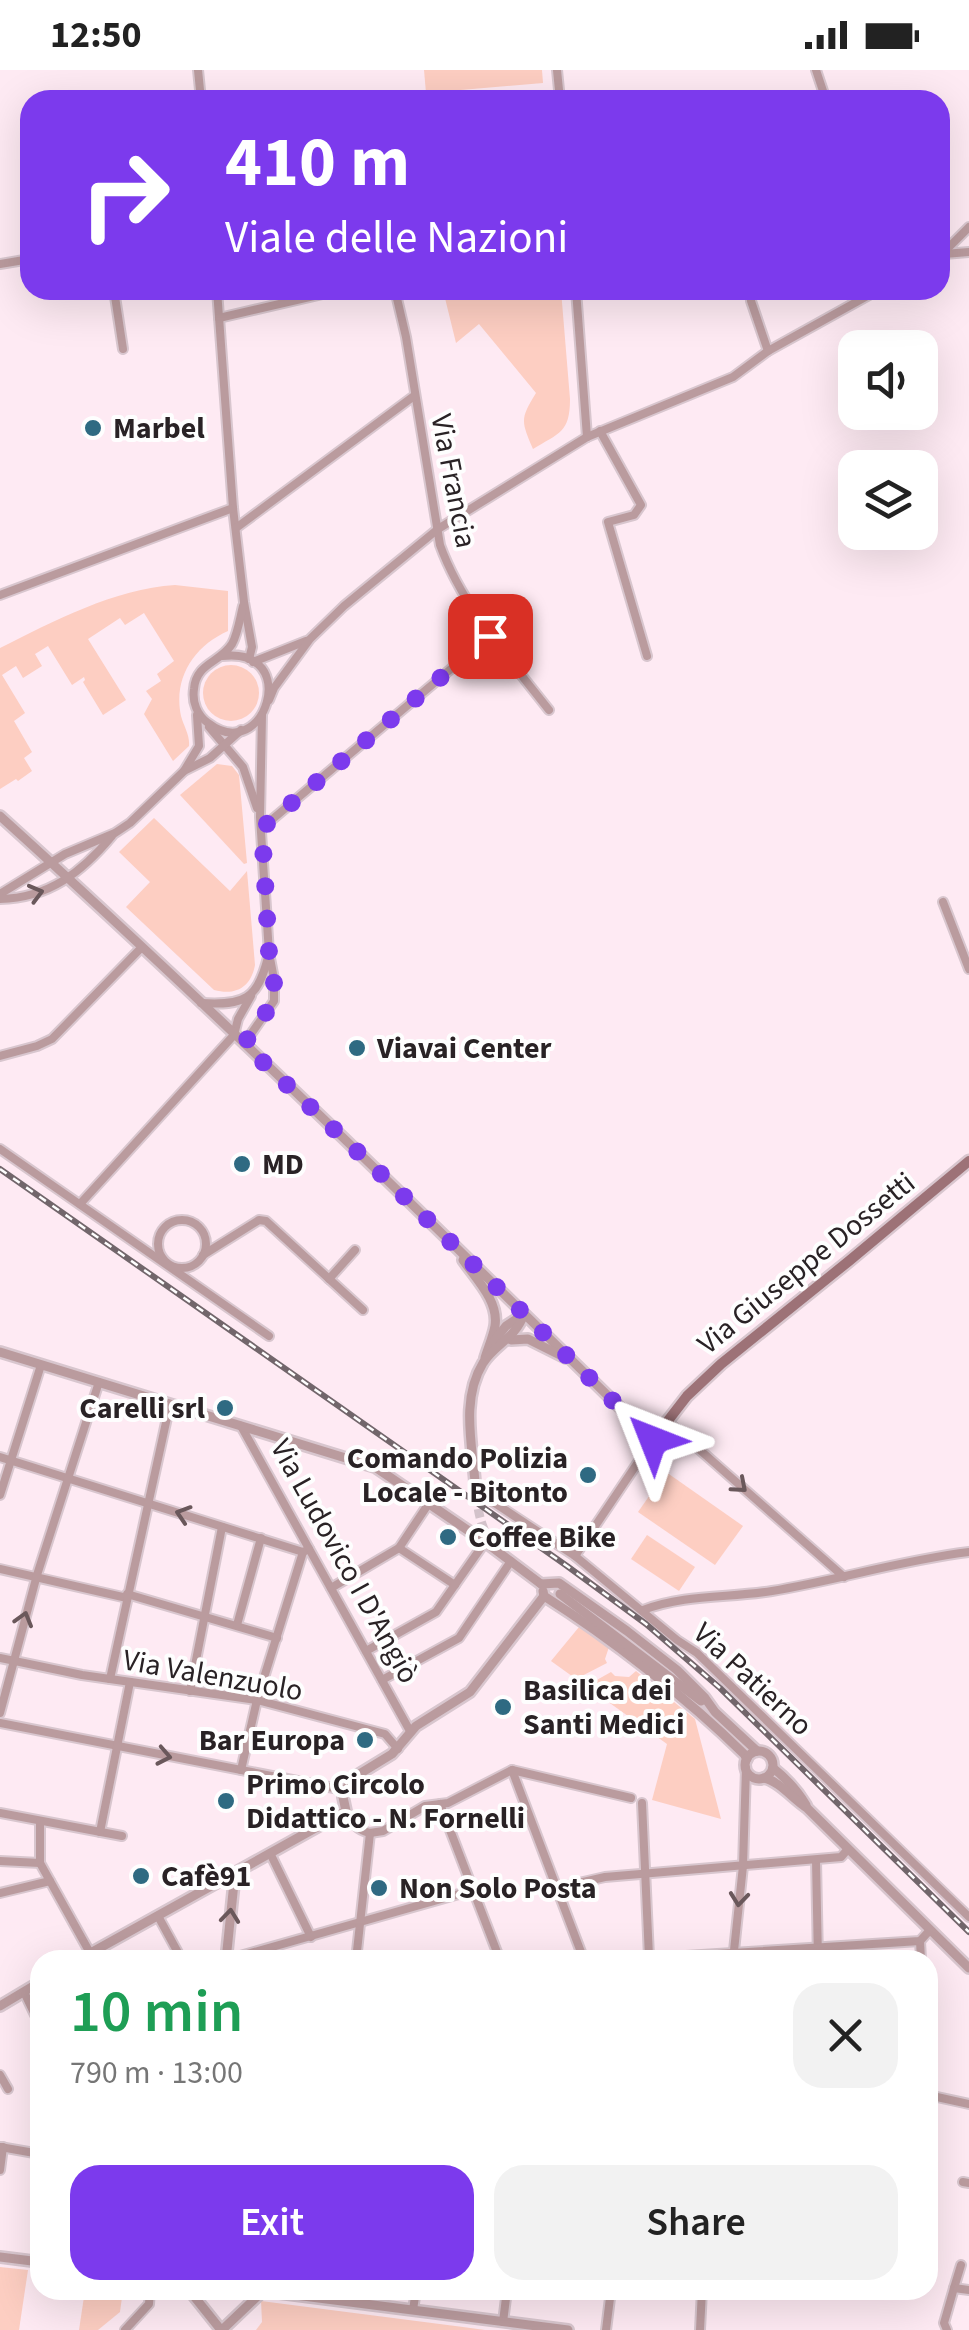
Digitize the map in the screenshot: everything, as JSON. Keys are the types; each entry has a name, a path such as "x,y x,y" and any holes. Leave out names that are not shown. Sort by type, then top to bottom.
{"main road":[{"name":"Via Giuseppe Dossetti","path":"653,1440 721,1364 969,1161"}],"street":[{"path":"950,247 969,227"},
{"path":"116,300 123,349"},
{"path":"218,300 234,508 251,660"},
{"path":"220,318 297,300"},
{"name":"Via Francia","path":"397,300 445,560 490,636 549,710"},
{"path":"577,300 587,437"},
{"path":"751,300 768,351"},
{"path":"204,720 221,730 241,730 253,725 310,639 344,606 438,530 587,437 733,377 768,351 860,300"},
{"path":"236,528 414,396"},
{"path":"600,432 642,506 634,515 608,522 647,656"},
{"path":"0,595 234,508"},
{"path":"222,656 232,644 244,602"},
{"path":"262,828 490,636"},
{"path":"251,660 310,639"},
{"path":"0,897 50,862 115,833 184,771 200,738 194,682 210,661 222,656 251,660 267,678 269,700"},
{"path":"196,708 247,776 262,828 274,1001 244,1044"},
{"path":"260,817 262,716"},
{"path":"184,771 225,747 241,730"},
{"path":"0,816 234,1034 653,1440"},
{"path":"0,897 34,895 53,889 94,859 115,833"},
{"path":"943,902 969,969"},
{"path":"0,1056 37,1046 62,1032 142,947"},
{"path":"80,1204 234,1034 238,1019 264,974 269,952"},
{"path":"202,1004 235,1003 251,996"},
{"path":"0,1149 269,1336"},
{"path":"204,1255 206,1240 193,1222 178,1220 159,1235 159,1252 169,1265 185,1268 258,1220 266,1221 363,1310"},
{"path":"450,1241 490,1299 495,1313 484,1361"},
{"path":"329,1279 355,1250"},
{"path":"484,1361 519,1327 524,1314"},
{"path":"475,1482 470,1401 474,1383 496,1336 524,1314"},
{"path":"503,1342 528,1338 572,1361"},
{"name":"Via Ludovico I D'Angiò","path":"0,1352 242,1426 306,1550 410,1730"},
{"path":"0,1494 41,1365"},
{"path":"0,1713 37,1575 99,1382"},
{"path":"110,1679 170,1404"},
{"path":"667,1421 844,1577"},
{"path":"242,1426 375,1466 485,1542 540,1584 544,1596 714,1724"},
{"name":"Via Giuseppe Dossetti","path":"575,1556 653,1440"},
{"path":"0,1457 306,1550 257,1700 241,1770"},
{"name":"Via Patierno","path":"488,1498 575,1556 697,1653 969,1917"},
{"path":"331,1588 399,1548 430,1503"},
{"path":"190,1691 222,1527"},
{"path":"237,1625 260,1538"},
{"path":"366,1651 436,1612 485,1542"},
{"path":"399,1548 455,1585"},
{"path":"643,1610 667,1601 768,1592 969,1552"},
{"path":"382,1680 459,1638 511,1562"},
{"path":"0,1568 127,1596 276,1638"},
{"path":"540,1584 559,1582 677,1670 757,1751 770,1755 773,1768 799,1793 807,1808"},
{"path":"560,1594 715,1712"},
{"path":"544,1596 470,1692 410,1730 398,1749 354,1776 344,1790 346,1811 359,1830 383,1831 425,1806 448,1803 512,1770 631,1798"},
{"name":"Via Valenzuolo","path":"0,1658 257,1700 385,1734 398,1749"},
{"path":"100,1832 130,1682"},
{"path":"676,1682 744,1754 751,1776 771,1780 807,1808 969,1968"},
{"path":"0,1724 344,1790"},
{"path":"735,1950 743,1866 746,1764 757,1751"},
{"path":"764,1778 773,1768"},
{"path":"512,1770 580,1950"},
{"path":"642,1803 649,1950"},
{"path":"440,1804 496,1950"},
{"path":"103,1950 346,1811"},
{"path":"0,1814 122,1836"},
{"path":"40,1820 40,1863 88,1950"},
{"path":"357,1950 370,1832"},
{"path":"558,1888 605,1877 840,1857 848,1850"},
{"path":"270,1853 311,1937"},
{"path":"816,1860 818,1948"},
{"path":"0,1861 40,1863"},
{"path":"227,1950 235,1873"},
{"path":"0,1893 50,1881"},
{"path":"263,1950 473,1890"},
{"path":"158,1916 177,1950"},
{"path":"797,1950 920,1941 930,1930"},
{"path":"920,1941 920,1950"},
{"path":"0,2006 30,1988"},
{"path":"24,1992 30,2004"},
{"path":"0,2075 8,2090"},
{"path":"938,2097 969,2104"},
{"path":"0,2170 1,2147 30,2152"},
{"path":"0,2256 30,2260"},
{"path":"947,2330 944,2323 960,2264"},
{"path":"954,2288 969,2290"},
{"path":"124,2330 149,2300"},
{"path":"197,2300 221,2330 254,2300"},
{"path":"344,2300 568,2330"},
{"path":"361,2300 361,2304"},
{"path":"413,2310 414,2300"},
{"path":"504,2322 506,2300"},
{"path":"606,2330 609,2300"},
{"path":"700,2330 702,2300"},
{"path":"236,2330 243,2310"}],"shaded area":[{"path":"424,70 542,70 543,83 426,90"},
{"path":"445,300 562,300 570,399 565,426 533,449 524,420 536,393 479,324 456,343"},
{"path":"175,585 228,591 228,631 196,654 183,676 179,702 189,746 173,761 144,714 152,699 146,691 161,681 157,674 174,661 144,613 125,625 120,618 88,639 126,700 103,715 83,682 84,677 72,685 48,646 35,654 42,666 23,678 16,666 2,675 25,713 14,721 32,752 24,758 32,771 0,789 0,648 107,600"},
{"path":"231,665 251,673 259,693 251,713 231,721 211,713 203,693 211,673"},
{"path":"217,764 232,766 239,775 247,863 244,864 180,795"},
{"path":"154,818 230,891 247,871 255,965 250,979 236,991 214,990 126,907 150,882 119,852"},
{"path":"666,1472 743,1526 715,1565 638,1512"},
{"path":"647,1535 695,1567 679,1591 631,1559"},
{"path":"579,1627 609,1647 607,1663 576,1679 551,1661"},
{"path":"636,1671 695,1719 721,1819 652,1800 667,1744 586,1686 611,1672 629,1677"},
{"path":"0,2267 28,2270 19,2330 0,2330"},
{"path":"84,2300 122,2300 120,2312 98,2330 79,2330"},
{"path":"261,2301 485,2330 256,2330 262,2322"}],"tunnel":[{"path":"475,1482 482,1525 497,1548"}],"railway":[{"path":"0,1169 646,1624 720,1688 969,1932"}],"place":[{"name":"Marbel","path":"93,428"},
{"name":"Viavai Center","path":"357,1048"},
{"name":"MD","path":"242,1164"},
{"name":"Carelli srl","path":"225,1408"},
{"name":"Comando Polizia Locale - Bitonto","path":"588,1475"},
{"name":"Coffee Bike","path":"448,1537"},
{"name":"Basilica dei Santi Medici","path":"503,1707"},
{"name":"Bar Europa","path":"365,1740"},
{"name":"Primo Circolo Didattico - N. Fornelli","path":"226,1801"},
{"name":"Cafè91","path":"141,1876"},
{"name":"Non Solo Posta","path":"379,1888"}],"route":[{"path":"490,636 262,828 274,1001 244,1044 653,1440"}]}
